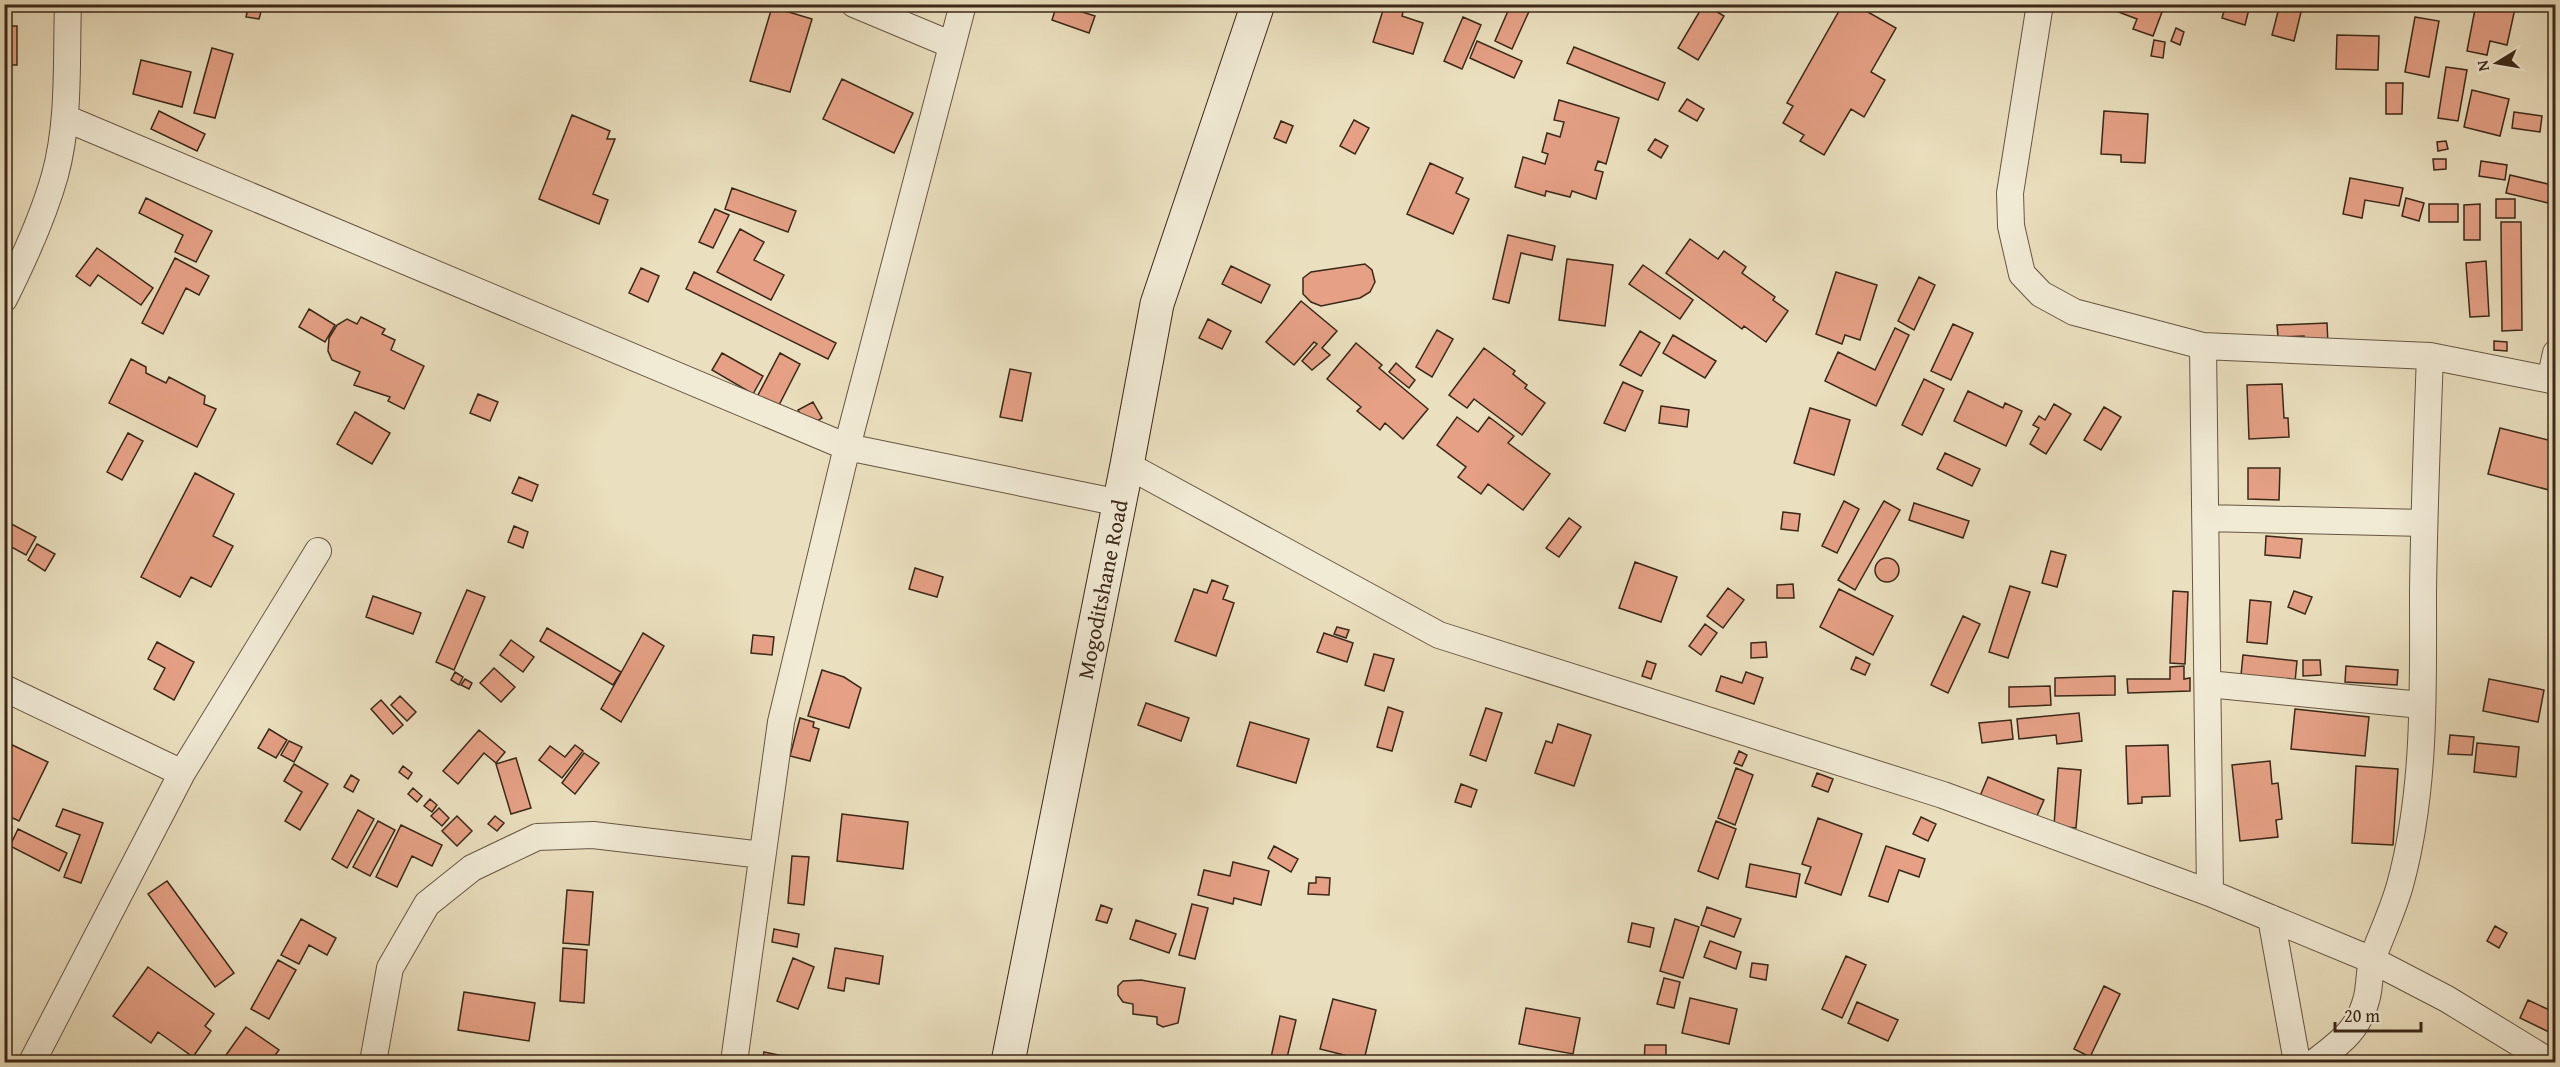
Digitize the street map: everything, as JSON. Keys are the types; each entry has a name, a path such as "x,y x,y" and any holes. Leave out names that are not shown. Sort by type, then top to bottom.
{"main road":[{"name":"Mogoditshane Road","path":"1008,1062 1120,502 1157,304 1216,122 1258,4"}],"street":[{"path":"4,299 25,258 55,175 65,118 68,4"},
{"path":"854,4 952,45"},
{"path":"734,1062 781,722 847,447 963,4"},
{"path":"2040,4 2010,193 2011,226 2022,274 2042,294 2074,312 2203,346 2430,356 2553,380 2556,352"},
{"path":"65,118 847,447 1120,502"},
{"path":"2203,346 2210,893"},
{"path":"2315,1062 2344,1041 2357,1023 2366,998 2372,960 2400,885 2409,843 2417,786 2421,705 2430,356"},
{"path":"1127,465 1439,634 1943,795 2210,893 2372,960 2447,999 2550,1062"},
{"path":"2206,518 2424,523"},
{"path":"32,1062 182,774 318,551"},
{"path":"2208,684 2421,705"},
{"path":"4,688 182,774"},
{"path":"373,1062 390,968 427,904 472,868 537,837 593,835 762,855"},
{"path":"2271,918 2297,1062"}],"building":[{"path":"249,4 263,5 259,19 246,17"},
{"path":"1057,4 1095,16 1089,33 1052,20"},
{"path":"1385,4 1405,4 1402,16 1423,23 1413,54 1373,42"},
{"path":"1511,4 1531,7 1512,49 1495,41"},
{"path":"1704,4 1724,16 1698,60 1678,48"},
{"path":"1843,4 1854,4 1896,28 1871,72 1885,80 1864,117 1851,109 1824,155 1800,141 1804,135 1783,123 1793,106 1787,103"},
{"path":"2109,4 2165,4 2153,36 2133,29 2137,19 2108,8"},
{"path":"2226,4 2249,9 2245,25 2222,18"},
{"path":"2280,4 2303,4 2294,41 2272,35"},
{"path":"2476,4 2516,4 2507,45 2490,41 2487,55 2467,51"},
{"path":"772,7 812,19 790,92 750,81"},
{"path":"1463,17 1481,25 1462,69 1444,61"},
{"path":"2415,17 2439,21 2429,77 2405,72"},
{"path":"4,26 17,26 17,65 4,65"},
{"path":"2176,28 2184,32 2180,45 2171,41"},
{"path":"2337,35 2379,36 2378,70 2336,69"},
{"path":"2154,40 2165,42 2163,58 2151,56"},
{"path":"1477,41 1522,61 1514,78 1470,58"},
{"path":"1574,47 1665,83 1658,100 1567,63"},
{"path":"212,48 233,54 215,118 194,113"},
{"path":"141,60 191,72 182,107 133,94"},
{"path":"2446,67 2467,70 2458,121 2438,118"},
{"path":"842,79 913,113 894,153 823,119"},
{"path":"2553,81 2556,81 2556,126 2551,126"},
{"path":"2386,83 2403,83 2402,114 2386,114"},
{"path":"2472,90 2509,99 2500,136 2464,127"},
{"path":"1687,99 1704,109 1697,121 1679,111"},
{"path":"1559,100 1619,118 1606,164 1598,161 1595,170 1603,172 1596,199 1572,191 1570,197 1546,191 1545,196 1515,187 1523,157 1545,164 1548,154 1542,152 1547,133 1560,137 1564,122 1554,120"},
{"path":"159,111 205,134 197,151 151,129"},
{"path":"2104,111 2148,114 2145,163 2121,162 2121,155 2101,154"},
{"path":"2514,112 2542,116 2540,132 2512,128"},
{"path":"572,115 610,131 607,139 615,139 593,194 608,200 599,224 539,199"},
{"path":"1354,120 1369,128 1355,154 1340,146"},
{"path":"1281,121 1293,126 1286,143 1274,138"},
{"path":"1655,139 1668,146 1661,158 1648,150"},
{"path":"2446,141 2448,149 2438,151 2437,142"},
{"path":"2433,159 2446,159 2446,169 2434,170"},
{"path":"2481,161 2507,165 2505,180 2479,176"},
{"path":"1430,163 1463,178 1456,193 1469,199 1453,234 1407,214"},
{"path":"2510,175 2552,185 2548,203 2506,193"},
{"path":"2350,178 2403,188 2399,206 2365,200 2362,218 2343,214"},
{"path":"732,188 796,211 788,232 725,209"},
{"path":"146,198 212,231 196,262 175,252 183,235 139,213"},
{"path":"2406,198 2424,203 2419,221 2402,216"},
{"path":"2556,198 2556,234 2549,233"},
{"path":"2496,199 2515,199 2515,218 2496,218"},
{"path":"2429,204 2458,204 2458,222 2429,222"},
{"path":"2480,204 2480,240 2464,240 2464,205"},
{"path":"715,209 729,215 713,248 699,242"},
{"path":"2501,222 2521,222 2522,330 2502,331"},
{"path":"740,229 764,242 754,260 784,275 771,300 717,272"},
{"path":"1508,235 1555,246 1552,260 1521,253 1509,303 1493,299"},
{"path":"1690,239 1718,259 1724,251 1746,267 1742,273 1775,297 1773,300 1788,311 1766,342 1744,326 1742,329 1666,273"},
{"path":"97,248 153,288 141,305 98,275 90,286 76,276"},
{"path":"175,258 209,276 199,295 186,288 163,334 142,323"},
{"path":"1567,259 1613,265 1605,326 1559,320"},
{"path":"2486,261 2489,316 2470,317 2466,263"},
{"path":"1365,264 1372,270 1375,282 1370,292 1360,298 1321,306 1311,302 1303,294 1303,278 1311,272"},
{"path":"1643,265 1693,300 1680,319 1629,284"},
{"path":"1231,266 1270,285 1261,303 1222,284"},
{"path":"641,268 659,276 648,302 629,293"},
{"path":"694,272 836,343 828,359 686,289"},
{"path":"1836,272 1877,285 1860,340 1845,335 1842,344 1816,334"},
{"path":"1919,277 1935,285 1914,330 1898,321"},
{"path":"1301,301 1337,331 1322,348 1330,355 1312,370 1302,361 1317,344 1314,342 1294,365 1266,342"},
{"path":"309,309 335,325 325,342 299,327"},
{"path":"361,317 385,329 382,334 395,340 391,350 424,366 404,409 388,401 390,397 354,385 360,372 332,360 328,351 329,338 337,325 347,319 357,324"},
{"path":"1208,319 1231,331 1222,349 1199,338"},
{"path":"2327,323 2328,344 2304,345 2304,336 2278,337 2277,325"},
{"path":"1953,324 1973,333 1951,380 1931,371"},
{"path":"1895,328 1909,335 1876,406 1825,381 1838,352 1875,370"},
{"path":"1437,330 1453,339 1432,377 1416,367"},
{"path":"1640,331 1660,343 1641,376 1620,365"},
{"path":"1673,335 1716,361 1705,378 1663,353"},
{"path":"2494,341 2507,342 2507,351 2494,350"},
{"path":"1356,343 1382,365 1379,368 1428,409 1403,439 1385,423 1380,430 1357,411 1361,407 1327,379"},
{"path":"1484,348 1515,371 1513,374 1527,385 1525,388 1545,403 1522,435 1474,399 1467,408 1449,395"},
{"path":"722,353 763,376 753,394 712,370"},
{"path":"780,353 800,364 778,407 757,397"},
{"path":"131,359 146,367 146,373 166,383 169,377 205,396 204,404 216,409 197,447 109,403"},
{"path":"1396,363 1415,380 1409,388 1389,372"},
{"path":"1010,369 1031,373 1022,421 1000,417"},
{"path":"1924,379 1944,389 1922,435 1902,425"},
{"path":"1623,382 1643,391 1625,431 1604,423"},
{"path":"2282,384 2284,418 2288,418 2289,437 2249,439 2247,385"},
{"path":"1968,391 2003,408 2005,403 2022,411 2006,446 1954,421"},
{"path":"478,394 498,402 490,421 470,413"},
{"path":"813,402 822,418 808,427 798,410"},
{"path":"2054,404 2071,414 2046,454 2030,444 2039,428 2033,425 2039,416 2045,420"},
{"path":"1661,406 1689,410 1687,427 1659,423"},
{"path":"2104,407 2121,417 2101,450 2084,440"},
{"path":"1810,408 1850,420 1834,475 1794,463"},
{"path":"355,412 390,433 372,464 337,444"},
{"path":"1457,417 1478,432 1489,417 1514,436 1508,443 1550,474 1523,510 1488,484 1481,494 1458,477 1466,467 1437,445"},
{"path":"2500,428 2556,442 2556,466 2549,490 2488,474"},
{"path":"128,433 143,441 122,480 107,472"},
{"path":"1945,453 1980,469 1972,486 1937,469"},
{"path":"2248,468 2280,468 2279,500 2248,499"},
{"path":"195,473 234,494 213,536 233,546 211,587 191,577 180,597 141,577"},
{"path":"519,477 538,485 532,501 512,493"},
{"path":"1844,501 1859,509 1837,553 1822,546"},
{"path":"1884,501 1900,510 1855,590 1838,580"},
{"path":"1914,503 1969,521 1963,538 1909,520"},
{"path":"1783,512 1800,514 1798,531 1781,529"},
{"path":"1569,518 1581,527 1559,557 1546,548"},
{"path":"4,520 36,537 26,555 4,543"},
{"path":"514,526 528,532 523,548 508,542"},
{"path":"2266,536 2302,539 2300,558 2265,555"},
{"path":"37,544 55,554 45,571 28,560"},
{"path":"2051,551 2066,555 2057,587 2042,583"},
{"path":"1887,558 1896,561 1899,570 1896,579 1887,582 1878,579 1875,570 1878,561"},
{"path":"1635,562 1677,577 1661,622 1619,608"},
{"path":"915,568 943,577 937,597 909,589"},
{"path":"1212,580 1228,586 1223,599 1234,603 1216,656 1175,641 1194,589 1207,593"},
{"path":"1793,584 1794,598 1777,598 1777,585"},
{"path":"2010,586 2030,592 2008,658 1989,652"},
{"path":"1728,588 1744,600 1723,628 1707,616"},
{"path":"1839,589 1893,616 1873,655 1820,627"},
{"path":"467,590 485,597 454,670 436,662"},
{"path":"2173,591 2188,592 2185,664 2170,663"},
{"path":"2294,591 2312,597 2305,614 2288,607"},
{"path":"373,596 421,613 413,634 366,617"},
{"path":"2250,600 2271,602 2267,644 2247,642"},
{"path":"1963,616 1980,624 1948,693 1931,685"},
{"path":"1705,624 1717,633 1701,655 1689,646"},
{"path":"1337,627 1349,630 1346,638 1334,634"},
{"path":"547,628 621,672 613,685 540,641"},
{"path":"643,633 664,646 621,722 601,709"},
{"path":"1324,633 1353,643 1347,662 1317,652"},
{"path":"753,635 774,637 772,655 751,653"},
{"path":"511,640 534,657 523,672 500,655"},
{"path":"157,642 194,662 174,700 154,689 165,668 148,659"},
{"path":"1766,642 1767,657 1751,658 1751,643"},
{"path":"1374,654 1394,659 1384,691 1365,685"},
{"path":"2243,655 2297,661 2295,682 2241,675"},
{"path":"1856,657 1870,664 1865,675 1851,669"},
{"path":"2303,660 2320,660 2321,675 2303,676"},
{"path":"1647,661 1656,664 1651,679 1642,676"},
{"path":"2184,666 2184,679 2190,678 2190,691 2128,693 2127,679 2170,679 2170,667"},
{"path":"2346,666 2398,670 2397,685 2345,682"},
{"path":"494,668 515,687 501,702 480,683"},
{"path":"822,670 844,677 861,688 849,728 808,716"},
{"path":"455,672 463,677 459,685 451,680"},
{"path":"1746,672 1763,678 1754,704 1716,691 1721,676 1742,683"},
{"path":"2115,676 2115,695 2055,696 2055,678"},
{"path":"465,679 472,683 469,689 461,685"},
{"path":"2489,679 2544,690 2538,722 2483,711"},
{"path":"2050,686 2051,705 2009,707 2009,687"},
{"path":"400,696 416,712 407,721 391,705"},
{"path":"381,700 403,725 393,734 371,709"},
{"path":"1146,703 1189,718 1181,741 1138,725"},
{"path":"1388,707 1403,712 1392,751 1377,747"},
{"path":"1486,708 1502,713 1486,761 1470,755"},
{"path":"2295,709 2369,717 2365,756 2291,749"},
{"path":"2079,713 2082,741 2057,744 2056,735 2019,739 2017,719"},
{"path":"800,718 814,722 813,727 819,729 810,761 790,756"},
{"path":"2011,720 2013,739 1982,743 1979,723"},
{"path":"1250,722 1309,739 1296,783 1237,766"},
{"path":"1558,724 1591,735 1574,786 1535,773 1546,741 1552,743"},
{"path":"269,729 287,740 276,758 258,748"},
{"path":"479,730 505,752 496,763 484,753 458,784 443,771"},
{"path":"2450,735 2474,737 2472,755 2448,754"},
{"path":"289,741 302,747 294,762 281,755"},
{"path":"6,742 48,762 19,821 4,814"},
{"path":"2477,743 2519,747 2516,777 2474,772"},
{"path":"575,745 583,751 562,778 539,760 550,746 565,757"},
{"path":"2168,745 2170,796 2142,797 2142,803 2128,804 2126,746"},
{"path":"1739,751 1747,755 1742,766 1734,763"},
{"path":"584,753 599,763 575,794 562,783"},
{"path":"516,758 531,808 511,814 496,764"},
{"path":"2270,761 2272,784 2278,783 2282,819 2276,820 2278,837 2240,841 2232,765"},
{"path":"294,764 328,784 300,830 285,821 302,792 284,781"},
{"path":"403,766 412,773 408,779 399,772"},
{"path":"2356,766 2398,769 2393,845 2352,843"},
{"path":"1736,768 1753,775 1735,825 1718,818"},
{"path":"2058,768 2081,770 2076,828 2054,826"},
{"path":"1817,773 1833,779 1828,792 1812,786"},
{"path":"351,775 359,780 353,792 344,787"},
{"path":"1988,777 2044,800 2036,818 1980,796"},
{"path":"1461,784 1477,790 1471,807 1455,802"},
{"path":"413,788 422,796 417,802 408,794"},
{"path":"430,799 437,805 432,812 424,806"},
{"path":"439,808 449,818 442,826 431,816"},
{"path":"63,809 103,823 81,883 64,877 80,835 56,826"},
{"path":"358,810 374,819 347,868 332,859"},
{"path":"842,814 908,822 903,869 837,861"},
{"path":"457,816 472,831 457,846 442,831"},
{"path":"495,816 504,823 497,831 488,824"},
{"path":"1921,817 1936,824 1928,841 1913,834"},
{"path":"1818,818 1862,834 1841,895 1805,883 1811,867 1802,864"},
{"path":"378,821 395,830 370,876 353,867"},
{"path":"1716,821 1736,829 1718,879 1698,871"},
{"path":"4,822 12,827 4,839"},
{"path":"401,825 442,845 432,866 412,856 397,887 376,877"},
{"path":"18,829 67,853 59,871 10,846"},
{"path":"1274,846 1298,859 1291,872 1268,858"},
{"path":"1886,846 1925,859 1919,877 1899,870 1888,902 1869,896"},
{"path":"792,856 809,857 804,905 788,903"},
{"path":"1233,862 1269,871 1261,905 1234,898 1233,904 1198,895 1204,870 1230,876"},
{"path":"1750,864 1800,874 1796,897 1746,887"},
{"path":"1316,877 1330,878 1329,895 1308,894 1309,883 1316,883"},
{"path":"167,881 234,973 215,987 148,894"},
{"path":"567,890 593,892 589,945 563,943"},
{"path":"1192,904 1208,908 1195,959 1179,955"},
{"path":"1101,905 1112,909 1107,923 1096,920"},
{"path":"1707,907 1741,919 1734,937 1701,925"},
{"path":"301,919 336,938 327,955 309,945 299,964 281,955"},
{"path":"1675,919 1699,927 1683,978 1660,971"},
{"path":"1136,920 1176,934 1169,953 1130,939"},
{"path":"1632,923 1654,928 1650,947 1628,942"},
{"path":"2495,926 2507,933 2499,948 2487,941"},
{"path":"774,929 799,934 797,947 772,942"},
{"path":"1710,941 1741,952 1736,969 1704,957"},
{"path":"563,948 587,950 584,1003 560,1001"},
{"path":"835,948 883,956 879,984 846,978 844,991 828,988"},
{"path":"1846,956 1866,965 1842,1018 1822,1009"},
{"path":"793,958 814,967 798,1009 777,1001"},
{"path":"278,960 296,970 269,1019 251,1009"},
{"path":"1752,963 1768,965 1766,980 1750,977"},
{"path":"148,967 214,1014 205,1026 211,1031 193,1057 158,1032 151,1043 113,1016"},
{"path":"1664,978 1680,982 1674,1008 1657,1004"},
{"path":"1141,980 1185,988 1178,1023 1163,1027 1157,1024 1157,1017 1133,1014 1133,1004 1123,1002 1118,995 1118,986 1123,981"},
{"path":"2104,986 2120,994 2090,1057 2074,1049"},
{"path":"464,992 535,1003 529,1041 458,1030"},
{"path":"1690,998 1737,1009 1729,1044 1682,1033"},
{"path":"1333,999 1376,1010 1364,1060 1320,1049"},
{"path":"2528,1000 2556,1013 2556,1023 2551,1033 2520,1018"},
{"path":"1857,1002 1898,1020 1888,1041 1848,1023"},
{"path":"1526,1008 1580,1018 1573,1054 1519,1044"},
{"path":"1280,1016 1296,1020 1286,1062 1270,1062"},
{"path":"246,1027 279,1050 270,1062 221,1062"},
{"path":"1645,1045 1666,1045 1666,1062 1644,1062"},
{"path":"764,1052 798,1059 797,1062 762,1062"}]}
